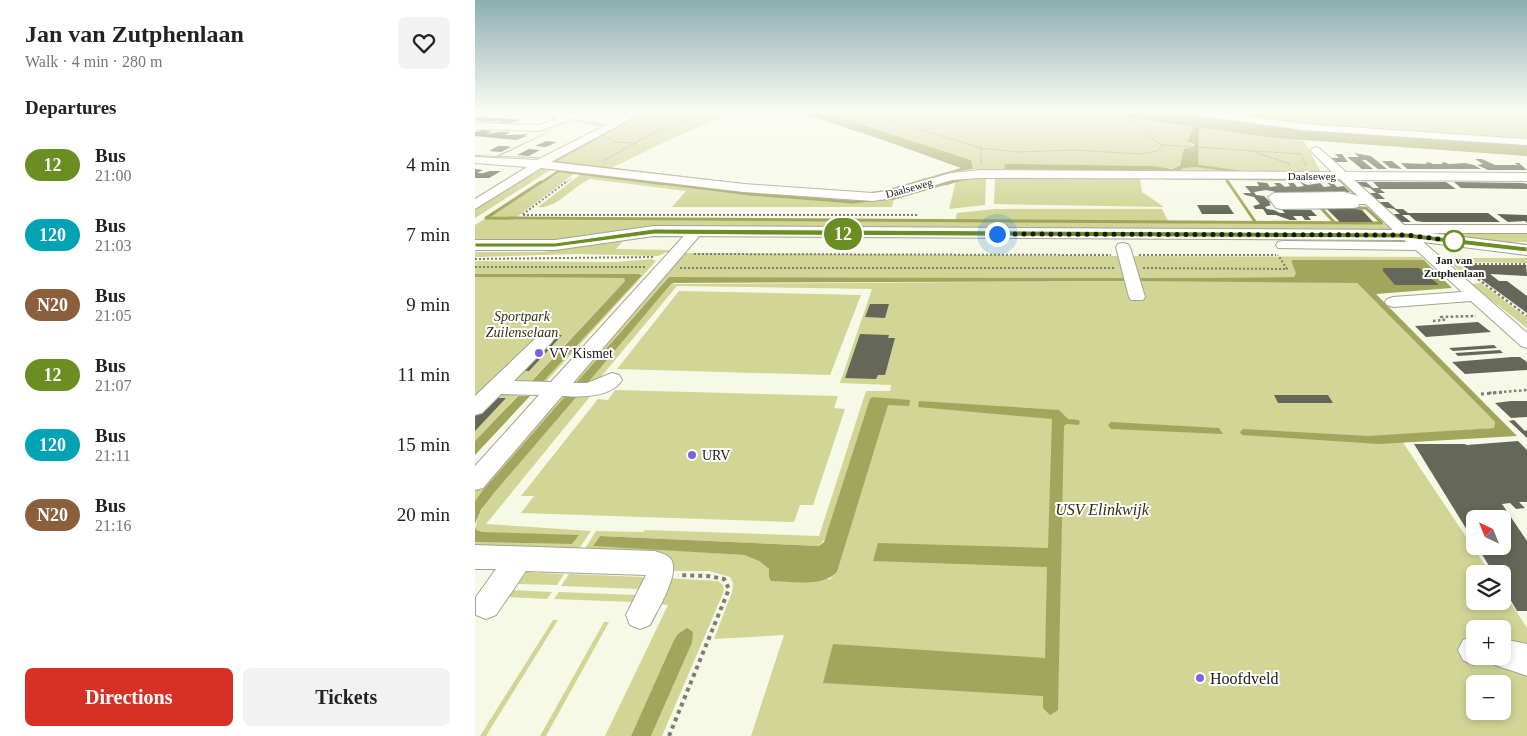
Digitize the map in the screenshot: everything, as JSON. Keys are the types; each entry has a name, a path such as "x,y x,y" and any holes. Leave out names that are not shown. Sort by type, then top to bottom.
{"main road":[{"path":"475,245 555,245 654,232 1408,237 1527,250"},
{"path":"475,250 566,249 636,237 694,233"}],"street":[{"path":"475,205 550,152 564,145"},
{"name":"Daalseweg","path":"1315,150 1329,166 1343,176"},
{"name":"Daalseweg","path":"479,155 550,152 583,170 744,188 873,197 888,195 951,177 980,174 1311,173 1343,176 1527,177"},
{"path":"1343,176 1495,315 1524,338"},
{"path":"1350,200 1353,204 1281,205 1275,197 1344,196 1350,200 1370,200"},
{"path":"1280,250 1408,237 1527,229"},
{"path":"475,482 694,233"},
{"path":"1125,257 1137,297"},
{"path":"1393,302 1474,296"},
{"path":"475,408 545,339"},
{"path":"496,387 589,390 612,380"},
{"path":"475,557 655,564 661,567 659,578 640,615"},
{"path":"486,606 520,558"},
{"path":"1511,655 1521,656 1527,661"}],"path":[{"path":"603,160 618,154 631,145"},
{"path":"972,145 1019,152 1074,150 1140,154 1158,151 1163,145"},
{"path":"1193,145 1301,154 1311,173"},
{"path":"980,174 981,148"},
{"path":"1248,150 1311,173"},
{"path":"583,170 522,216 918,215"},
{"path":"475,259 651,258 676,254 1125,257 1287,269 1280,250 1125,257 662,268 475,267"},
{"path":"1465,269 1458,264 1527,264"},
{"path":"1472,274 1527,316"},
{"path":"1433,320 1444,320 1441,317 1495,315"},
{"path":"1481,394 1527,390"},
{"path":"669,575 708,576 724,579 729,589 669,736"}],"green space":[{"path":"585,145 658,145 611,168 557,161"},
{"path":"926,145 1194,146 1179,165 1171,168 1153,166 1005,164 1004,169 973,169 971,160"},
{"path":"1198,145 1306,145 1321,172 1177,172 1184,168 1197,167"},
{"path":"552,169 475,218 475,208 535,170"},
{"path":"560,172 575,173 513,220 955,221 957,213 995,209 1162,209 1169,223 1390,224 1396,230 648,228 554,241 475,242 475,225"},
{"path":"581,174 744,194 847,203 894,198 892,207 672,207 686,191 590,179 558,201 545,207 538,207"},
{"path":"986,177 985,205 949,209 956,181"},
{"path":"995,177 1140,178 1142,192 1164,207 994,204"},
{"path":"1436,232 1527,232 1527,242 1493,242"},
{"path":"623,241 616,249 671,250 658,256 575,254 475,257 475,252 542,252"},
{"path":"681,253 1121,256 1127,278 669,277 575,384 570,383"},
{"path":"1128,256 1421,257 1424,260 1293,260 1291,262 1297,273 1294,277 1135,278"},
{"path":"1446,258 1527,258 1527,263 1456,262 1471,274 1463,275"},
{"path":"652,259 656,261 544,384 541,384 642,274 475,274 475,261 617,262"},
{"name":"Sportpark Zuilenselaan","path":"475,277 624,278 625,281 475,441"},
{"name":"USV Elinkwijk","path":"1136,281 1356,282 1495,422 1494,428 1398,435 1466,537 1466,555 1478,555 1485,565 1466,565 1466,610 1511,610 1511,603 1527,628 1527,736 751,736 784,635 714,639 732,592 733,583 730,577 709,571 670,571 582,553 596,531 643,532 645,530 819,536 866,391 890,391 891,385 840,383 872,289 677,286 594,385 586,385 671,284","holes":["859,498 837,572 830,579 769,577 769,569 759,561 744,555 594,545 600,536 819,546"]},
{"path":"1481,283 1527,318 1527,328 1471,284"},
{"path":"679,291 861,295 830,375 617,369"},
{"name":"URV","path":"615,390 838,396 834,408 845,409 813,505 800,505 794,522 521,513 534,496 521,496 598,399 608,400"},
{"path":"567,394 475,501 475,488 555,398"},
{"path":"579,394 592,394 486,524 591,531 576,553 475,549 475,542 572,544 578,536 483,532 476,530 476,525 479,515 494,493"},
{"path":"526,572 564,574 557,585 518,584"},
{"path":"569,574 642,577 645,580 640,589 561,586"},
{"path":"666,578 718,581 723,585 724,591 662,736 651,736 692,643 673,642 631,736 605,736 668,605 652,604"},
{"path":"513,590 552,592 547,599 508,597"},
{"path":"559,592 637,595 633,602 554,599"},
{"path":"553,620 558,620 486,736 480,736"},
{"path":"604,622 609,622 546,736 540,736"}],"shaded area":[{"path":"519,145 562,145 537,158 475,155 496,156"},
{"path":"580,145 585,145 557,161 767,186 864,193 885,190 961,168 898,145 926,145 971,160 973,169 953,172 879,193 863,194 818,193 551,163 552,160"},
{"path":"1194,145 1199,145 1198,167 1184,168 1177,172 1004,169 1005,164 1021,164 1153,166 1172,169 1180,165 1184,149 1194,147"},
{"path":"1378,145 1527,145 1527,156"},
{"path":"1424,260 1452,288 1376,294 1517,436 1379,444 1242,435 1240,432 1243,429 1368,436 1494,428 1495,422 1357,283 1136,281 1135,278 1294,277 1296,273 1291,261"},
{"path":"475,274 642,275 541,384 529,384 625,281 624,278 475,277"},
{"path":"669,277 1127,278 1128,281 674,283 671,284 586,385 575,384"},
{"path":"567,394 579,394 494,493 481,510 475,524 475,501"},
{"path":"518,396 530,396 475,455 475,441"},
{"path":"873,397 910,400 909,406 888,405 837,572 831,577 815,582 771,581 769,569 759,561 744,555 593,546 600,536 819,546 824,542 870,399"},
{"path":"919,401 1059,410 1068,419 1079,420 1080,423 1078,425 1067,424 1064,426 1058,710 1050,715 1043,708 1043,696 823,683 833,644 1045,658 1047,567 873,561 878,543 1048,548 1052,419 918,407"},
{"path":"1111,422 1219,428 1223,434 1111,429 1108,425"},
{"path":"475,526 476,530 483,532 579,535 572,544 475,542"},
{"path":"687,628 693,632 692,643 651,736 631,736 673,642 678,634"}],"building":[{"path":"498,146 511,147 501,152 489,151"},
{"path":"529,149 540,150 529,156 517,155"},
{"path":"1354,153 1371,156 1387,169 1378,169 1366,160 1362,160 1373,169 1362,169 1347,157 1359,157"},
{"path":"1335,154 1342,154 1348,162 1328,162 1324,158 1339,158"},
{"path":"1475,159 1482,159 1495,165 1518,165 1514,163 1519,163 1527,170 1488,170 1477,165 1483,164"},
{"path":"1382,161 1392,161 1402,169 1390,168"},
{"path":"1426,161 1433,164 1443,164 1441,163 1444,162 1449,164 1465,163 1481,169 1407,169 1401,163 1427,164 1425,163 1428,163"},
{"path":"475,169 483,170 477,173 482,173 480,174 490,171 501,171 489,178 475,178"},
{"path":"1257,182 1267,183 1270,187 1277,186 1274,183 1280,183 1285,187 1290,186 1288,183 1294,183 1297,187 1304,186 1300,182 1308,185 1320,183 1324,187 1331,186 1327,183 1333,183 1337,187 1344,186 1350,192 1276,192 1266,190 1254,192 1256,195 1264,196 1271,203 1269,203 1271,205 1265,207 1267,209 1280,213 1285,213 1282,210 1311,210 1317,216 1308,216 1311,220 1305,220 1302,216 1293,216 1297,220 1290,220 1276,215 1267,215 1263,209 1255,209 1253,206 1260,204 1254,197 1243,193 1251,193 1245,186 1259,186"},
{"path":"1357,182 1366,182 1373,188 1379,188 1373,182 1446,182 1456,189 1380,189 1385,193 1378,193 1385,199 1376,199 1370,193 1376,193 1370,188 1360,186"},
{"path":"1454,182 1523,183 1527,184 1527,189 1461,188"},
{"path":"1378,202 1388,202 1396,209 1403,209 1408,213 1488,213 1500,222 1423,222 1416,221 1409,215 1402,215 1411,222 1400,222 1394,214 1400,214 1394,209 1383,207"},
{"path":"1197,205 1228,205 1234,214 1202,214"},
{"path":"1349,208 1362,210 1373,222 1340,222 1327,209"},
{"path":"1497,214 1527,215 1527,223 1525,221 1508,222"},
{"path":"1462,265 1526,265 1527,276 1490,274 1499,281 1507,281 1527,296 1527,313"},
{"path":"1382,268 1419,268 1439,285 1395,285"},
{"path":"870,304 889,304 885,318 865,317"},
{"path":"1478,322 1491,332 1426,337 1415,326"},
{"path":"860,334 889,335 888,338 895,338 885,375 878,375 876,379 845,378"},
{"name":"VV Kismet","path":"549,335 562,335 529,371 515,370"},
{"path":"1494,345 1497,348 1453,351 1449,348"},
{"path":"1500,350 1503,353 1458,356 1455,353"},
{"path":"1520,357 1527,362 1527,370 1465,374 1452,362"},
{"path":"1274,395 1328,395 1333,403 1278,403"},
{"path":"488,398 506,398 475,431 475,410"},
{"path":"1527,401 1527,417 1511,418 1495,403"},
{"path":"1514,420 1525,431 1527,430 1527,438 1509,421"},
{"path":"1518,441 1527,450 1527,502 1519,502 1525,508 1516,509 1510,503 1502,504 1506,510 1466,510 1466,528 1414,444 1467,445"},
{"path":"1511,517 1527,541 1527,611 1517,611 1511,601 1511,565 1489,565 1482,555 1511,555"}],"waterway":[{"path":"1198,166 1241,172"},
{"path":"539,184 559,171 664,184"},
{"path":"946,184 966,178"},
{"path":"1164,178 1340,180 1344,184"},
{"path":"1226,179 1229,184"},
{"path":"541,182 486,218 1256,222"},
{"path":"653,182 750,194 852,202 894,198 950,182"},
{"path":"1228,182 1256,222"},
{"path":"1343,182 1356,195"},
{"path":"1326,208 1321,208 1335,223"},
{"path":"1335,223 1382,223 1366,208 1349,208"},
{"path":"1256,222 1335,223"}],"bus line":[{"name":"12","path":"475,245 555,245 654,232 696,231 759,233 1407,235 1527,250"}],"place":[{"name":"Jan van Zutphenlaan","path":"1454,241"},
{"name":"VV Kismet","path":"539,353"},
{"name":"URV","path":"692,455"},
{"name":"Hoofdveld","path":"1200,678"}],"route":[{"path":"997,234 1407,235 1454,241"}]}
